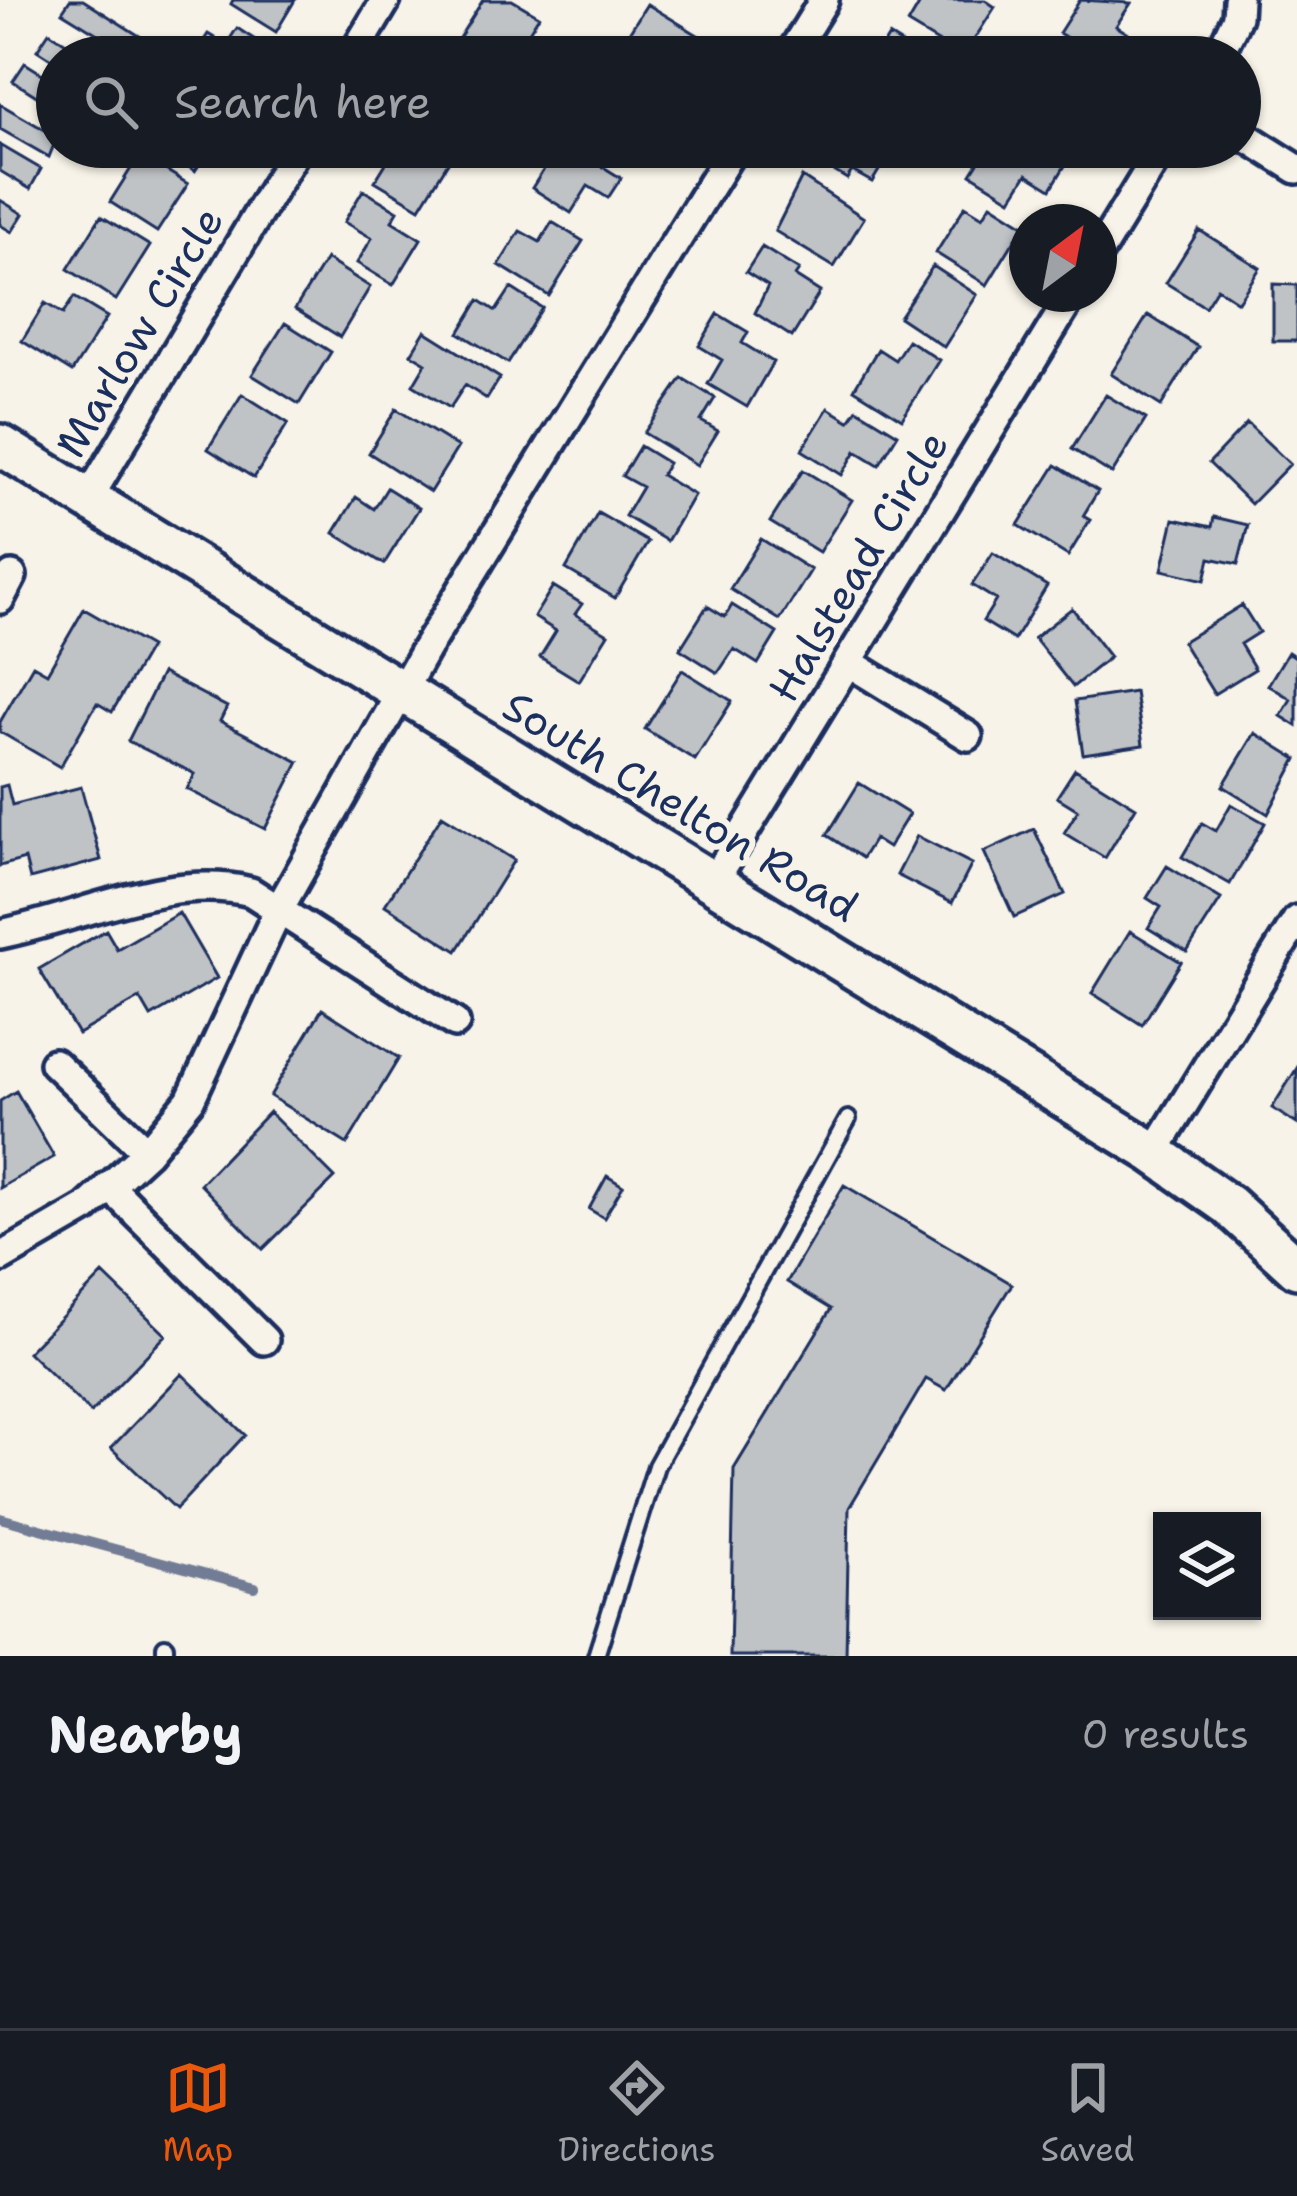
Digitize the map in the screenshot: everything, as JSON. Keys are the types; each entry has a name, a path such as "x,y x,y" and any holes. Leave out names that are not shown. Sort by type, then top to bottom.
{"main road":[{"name":"South Chelton Road","path":"0,446 1154,1153 1228,1205 1297,1268"}],"street":[{"path":"365,36 386,0"},
{"path":"802,36 824,0"},
{"path":"1228,36 1238,0"},
{"path":"1261,147 1297,170"},
{"name":"Marlow Circle","path":"88,499 285,168"},
{"path":"0,1258 51,1231 109,1186 146,1152 190,1100 279,909 402,692 721,168"},
{"path":"1117,222 1150,168"},
{"name":"Halstead Circle","path":"714,881 1062,312"},
{"path":"848,662 968,736"},
{"path":"0,934 202,885 251,892 455,1023"},
{"path":"1154,1153 1297,920"},
{"path":"54,1063 146,1152"},
{"path":"109,1186 264,1340"}],"lane":[{"path":"596,1656 656,1466 848,1119"}],"building":[{"path":"70,0 83,0 139,36 101,36 62,12"},
{"path":"233,0 295,0 276,32 231,4"},
{"path":"483,0 512,0 539,16 526,36 460,36"},
{"path":"922,0 985,0 995,7 976,36 928,36 908,24"},
{"path":"1080,0 1131,3 1116,26 1132,36 1059,33"},
{"path":"647,4 699,36 627,36"},
{"path":"25,63 36,70 36,96 13,81"},
{"path":"0,104 36,125 36,150 0,129"},
{"path":"0,145 41,169 30,189 0,171"},
{"path":"131,168 162,168 188,184 157,232 110,202"},
{"path":"383,168 445,168 420,208 375,181"},
{"path":"545,168 605,168 621,178 608,198 588,186 571,213 532,188"},
{"path":"829,168 880,168 872,182 852,171 847,179"},
{"path":"975,168 1064,168 1051,189 1027,174 1011,199 971,174"},
{"path":"802,177 864,218 834,267 775,231"},
{"path":"363,190 398,211 392,221 421,239 393,285 357,263 372,238 344,222"},
{"path":"0,200 23,214 12,232 0,225"},
{"path":"991,204 1009,215 1009,249 987,285 936,253 965,206 983,217"},
{"path":"101,216 150,246 116,300 68,269"},
{"path":"552,222 583,241 549,296 499,265 520,231 540,242"},
{"path":"1199,230 1260,268 1238,302 1217,288 1205,307 1166,283"},
{"path":"762,247 799,270 795,276 820,292 792,337 755,313 768,286 746,272"},
{"path":"326,259 370,287 340,337 295,309"},
{"path":"933,266 977,295 944,347 899,317"},
{"path":"1273,284 1297,285 1297,341 1273,341"},
{"path":"511,288 542,308 508,363 459,333 479,300 496,311"},
{"path":"74,297 107,317 72,372 22,341 45,303 63,314"},
{"path":"718,314 748,332 742,343 773,362 747,407 708,384 722,360 699,346"},
{"path":"1148,315 1198,347 1161,406 1111,374"},
{"path":"285,323 331,352 299,404 252,375"},
{"path":"425,331 500,378 487,399 465,385 450,408 413,385 426,363 411,354"},
{"path":"908,340 939,360 902,419 854,389 878,349 895,360"},
{"path":"682,378 715,398 701,421 718,431 697,465 644,433"},
{"path":"242,394 288,423 254,478 208,449"},
{"path":"1106,395 1146,419 1112,474 1072,449"},
{"path":"828,408 849,421 857,409 898,434 879,465 856,451 842,475 802,450"},
{"path":"396,409 458,447 430,492 369,453"},
{"path":"1247,423 1290,464 1251,504 1209,463"},
{"path":"640,446 668,463 661,475 694,495 667,541 625,516 642,487 622,476"},
{"path":"1056,465 1098,491 1083,516 1090,520 1068,556 1018,525"},
{"path":"803,470 852,500 819,552 770,522"},
{"path":"387,488 419,508 384,564 334,533 356,497 374,509"},
{"path":"598,513 648,542 615,598 566,569"},
{"path":"1214,517 1248,525 1238,564 1210,558 1205,580 1162,570 1174,519 1212,527"},
{"path":"761,539 811,570 780,620 730,589"},
{"path":"993,553 1047,586 1014,640 983,621 996,600 972,585"},
{"path":"553,586 582,604 575,614 608,634 579,681 540,657 556,631 534,617"},
{"path":"732,605 777,633 758,664 734,649 718,673 680,649 707,606 725,617"},
{"path":"1242,605 1259,632 1240,644 1255,669 1214,694 1182,642"},
{"path":"1072,608 1110,657 1073,687 1034,638"},
{"path":"84,609 150,647 112,712 97,703 60,767 0,732 0,722 33,665 47,673"},
{"path":"1288,652 1297,658 1297,726 1281,716 1291,699 1268,685"},
{"path":"682,670 732,701 695,760 645,729"},
{"path":"162,673 227,707 220,721 299,762 265,829 187,789 195,774 128,741"},
{"path":"1135,692 1143,745 1083,754 1075,701"},
{"path":"1255,733 1297,759 1268,814 1223,786"},
{"path":"1075,769 1136,807 1105,858 1064,833 1078,810 1057,797"},
{"path":"859,783 909,814 888,848 874,839 862,858 827,835"},
{"path":"7,785 12,805 81,787 101,860 30,879 25,859 0,866 0,787"},
{"path":"1231,804 1265,823 1230,884 1182,857 1202,823 1216,831"},
{"path":"442,815 514,860 457,951 385,905"},
{"path":"1034,829 1065,894 1014,917 984,852"},
{"path":"917,836 972,864 952,903 897,875"},
{"path":"1167,866 1221,899 1187,952 1148,928 1161,907 1147,898"},
{"path":"179,913 217,978 151,1017 140,998 78,1034 39,969 106,930 117,949"},
{"path":"1130,931 1181,962 1142,1025 1092,993"},
{"path":"322,1009 399,1058 347,1144 270,1096"},
{"path":"1297,1068 1297,1124 1272,1108"},
{"path":"16,1091 54,1157 0,1188 0,1101"},
{"path":"269,1112 335,1178 263,1249 200,1184"},
{"path":"607,1176 623,1186 604,1218 589,1209"},
{"path":"844,1185 1012,1284 946,1390 926,1379 849,1508 846,1656 730,1656 734,1469 831,1309 787,1282"},
{"path":"103,1274 166,1335 91,1413 28,1352"},
{"path":"182,1374 245,1435 176,1509 111,1448"}],"waterway":[{"path":"0,1518 255,1587"}]}
